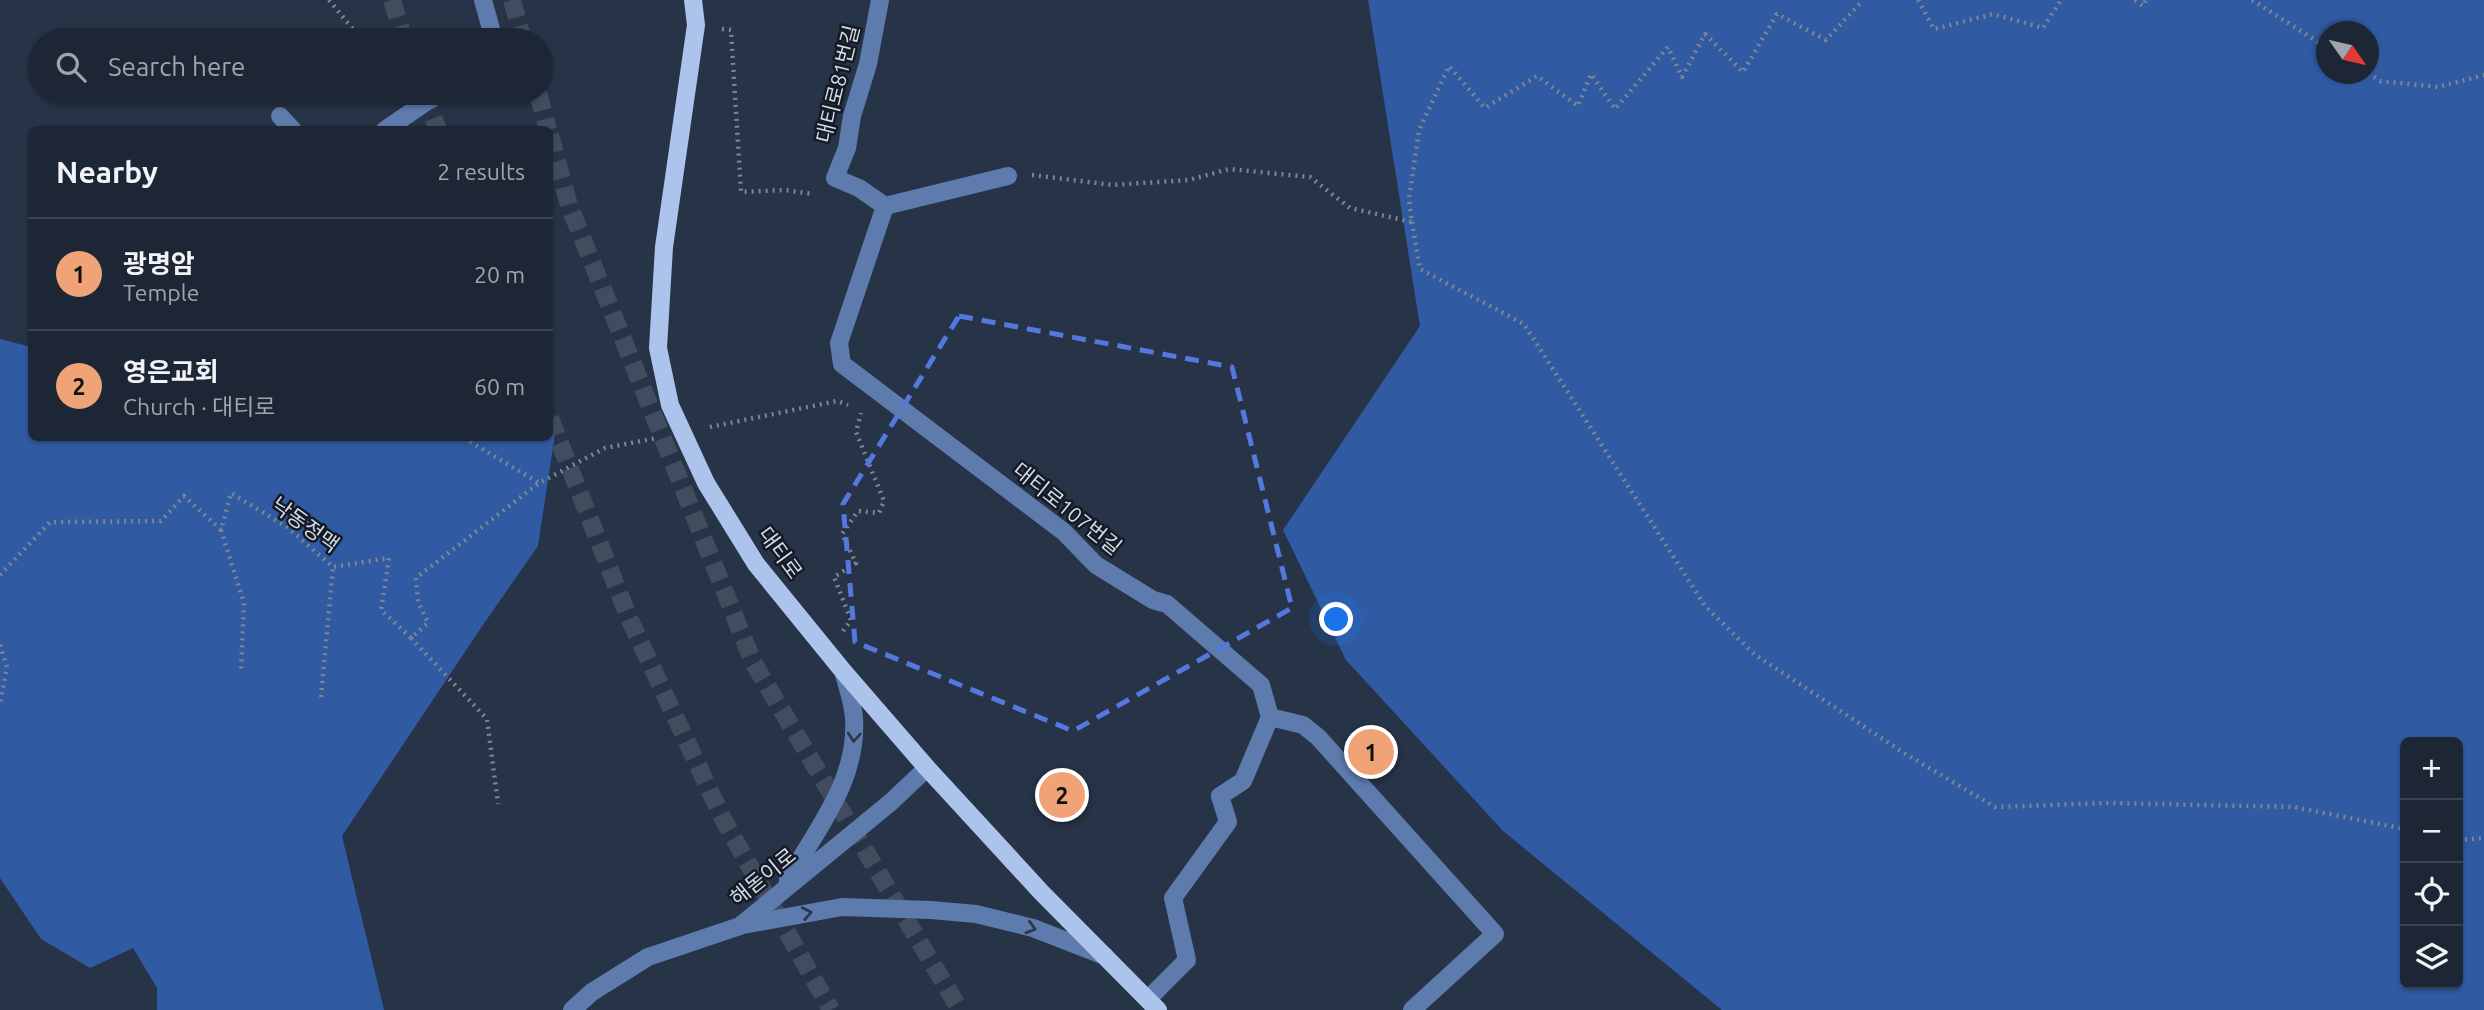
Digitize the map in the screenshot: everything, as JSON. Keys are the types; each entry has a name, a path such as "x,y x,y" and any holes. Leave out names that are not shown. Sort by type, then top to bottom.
{"main road":[{"name":"대티로","path":"693,0 696,25 664,247 658,348 670,405 706,483 757,564 843,671 927,768 1042,892 1153,1005"}],"street":[{"path":"483,0 491,28"},
{"name":"대티로81번길","path":"835,178 847,148 852,116 868,64 880,0"},
{"path":"391,126 421,105"},
{"path":"279,116 289,126"},
{"path":"835,178 859,188 886,206 1008,176"},
{"name":"대티로107번길","path":"886,206 839,343 842,364 1064,531 1096,565 1153,600 1167,604 1262,685 1270,717"},
{"path":"782,891 831,812 849,769 855,740 854,714 843,671"},
{"path":"1153,1005 1187,960 1173,898 1228,822 1220,796 1243,781 1270,717 1303,725 1318,737 1495,934 1412,1010"},
{"name":"해돋이로","path":"572,1010 592,992 648,957 740,926 891,802 927,768"},
{"path":"740,926 842,907 931,910 976,914 1033,928 1105,957"}],"path":[{"path":"329,0 352,28"},
{"path":"1863,0 1826,40 1777,15 1743,72 1705,34 1682,77 1668,47 1615,109 1591,74 1578,106 1537,76 1485,108 1449,66 1419,131 1409,199 1420,269 1524,324 1705,606 1754,653 1904,753 1995,807 2110,803 2294,807 2400,829"},
{"path":"1918,0 1934,29 1993,14 2043,28 2061,0"},
{"path":"2135,0 2143,6 2146,0"},
{"path":"2252,0 2316,41"},
{"path":"696,25 731,30 741,192 785,190 829,197 835,178"},
{"path":"2379,80 2438,87 2484,75"},
{"path":"1044,175 1112,185 1189,180 1229,169 1310,177 1349,208 1412,222"},
{"path":"701,429 837,401 850,405"},
{"path":"828,652 851,620 834,577 856,563 842,534 858,511 879,513 884,501 856,432 863,409"},
{"path":"498,804 487,719 411,638 428,623 418,602 415,578 539,483 605,448 660,437"},
{"path":"469,441 539,483"},
{"name":"낙동정맥","path":"221,530 231,493 286,527 333,567 389,558 381,610 411,638"},
{"path":"0,575 50,522 161,521 184,496 221,530 244,603 241,670"},
{"path":"321,697 333,567"},
{"path":"0,645 7,667 0,703"},
{"path":"2463,840 2484,838"}],"highlighted area":[{"path":"959,316 1232,367 1292,608 1073,731 855,642 843,504"}],"shaded area":[{"path":"1368,0 2484,0 2484,1010 1722,1010 1503,831 1346,660 1283,530 1420,326"},
{"path":"0,339 28,346 28,441 553,441 553,420 557,421 538,546 342,836 384,1010 157,1010 157,988 133,948 90,968 41,939 0,878"}],"tunnel":[{"path":"392,0 400,28"},
{"path":"512,0 520,28"},
{"path":"429,105 436,126"},
{"path":"541,105 547,126"},
{"path":"553,146 569,205 753,662 960,1010"},
{"path":"553,426 629,618 723,819 831,1010"}],"place":[{"name":"광명암","path":"1371,752"},
{"name":"영은교회","path":"1062,795"}]}
